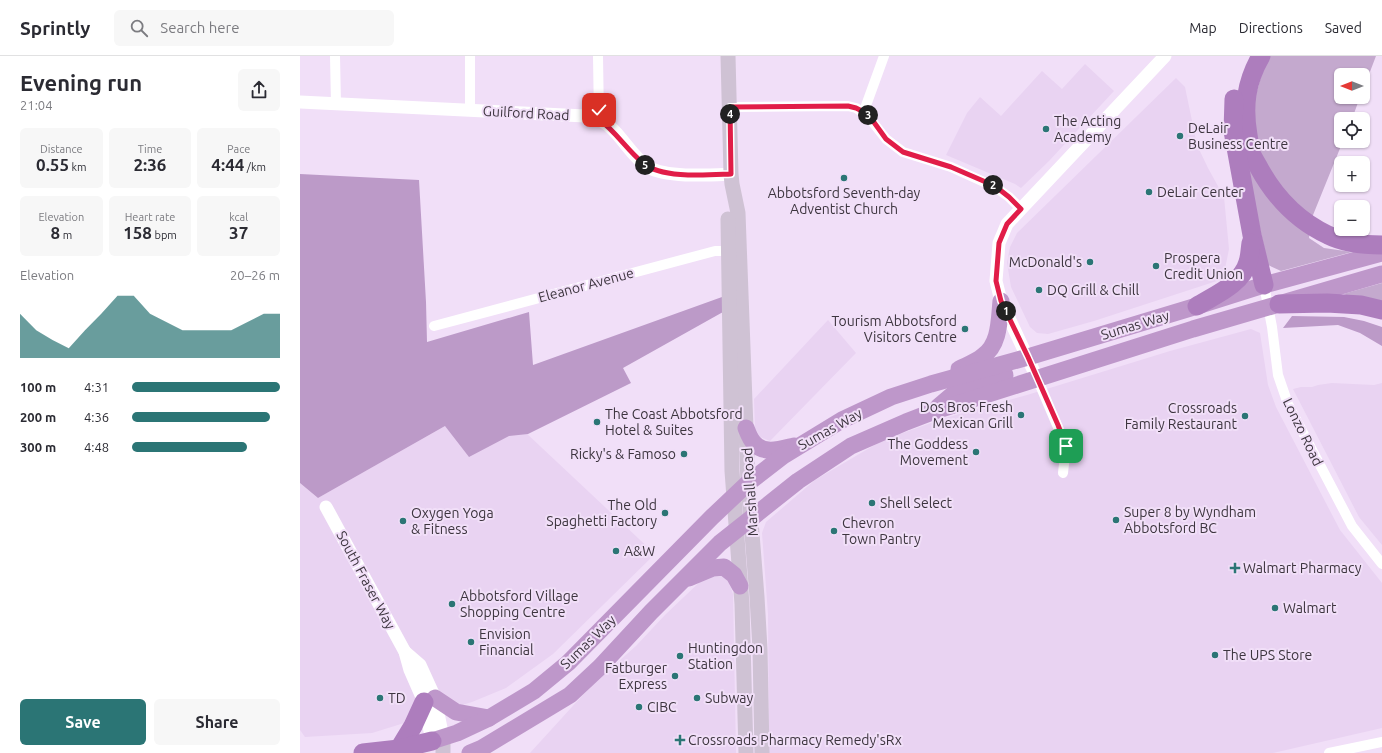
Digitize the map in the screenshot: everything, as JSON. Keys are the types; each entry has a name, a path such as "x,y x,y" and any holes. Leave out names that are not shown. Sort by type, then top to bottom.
{"highway":[{"path":"1247,56 1238,80 1233,102 1233,131 1252,235 1264,285"},
{"path":"1261,56 1256,64 1248,89 1245,116 1252,154 1266,181 1285,205 1305,222 1329,236 1352,242 1382,246"},
{"path":"1197,306 1232,284 1242,275 1248,262 1252,235"},
{"name":"Sumas Way","path":"363,753 399,749 434,748 534,691 568,663 748,483 783,456 842,420 891,397 931,384 1028,357 1264,285 1382,253"},
{"name":"Sumas Way","path":"477,751 570,695 600,667 651,612 720,543 802,477 851,446 932,412 1193,329 1382,274"},
{"path":"931,384 984,356 994,342 998,331 1001,301"},
{"path":"1274,306 1327,303 1361,305 1382,310"},
{"path":"932,412 958,390 1012,373 1018,369 1028,357"},
{"path":"746,428 753,443 761,449 777,450 803,443"},
{"path":"684,580 713,568 724,566 734,575 740,586"},
{"path":"399,749 430,700 456,712 489,718"}],"main road":[{"name":"Marshall Road","path":"728,56 732,179 728,211 734,250 746,428 748,483 758,597 762,753"},
{"name":"Marshall Road","path":"734,250 730,406 744,650 746,753"}],"street":[{"path":"335,56 336,104"},
{"path":"470,56 470,110"},
{"path":"598,56 599,119 611,128 642,163 661,172 732,179"},
{"path":"864,111 884,56"},
{"path":"1063,473 1066,446 1028,357 1001,301 996,281 999,243 1007,224 1165,56"},
{"name":"Guilford Road","path":"300,102 566,115 599,119"},
{"path":"730,107 848,106 856,108 868,114 886,139 903,152 951,167 995,186 1021,209"},
{"name":"Eleanor Avenue","path":"434,326 715,251 734,250"},
{"name":"Lonzo Road","path":"1264,285 1274,306 1272,327 1278,375 1288,404 1352,526 1382,564"},
{"name":"South Fraser Way","path":"326,507 405,652 410,670 430,700 434,748"},
{"path":"1329,753 1382,742"}],"shaded area":[{"path":"1268,56 1376,56 1370,72 1370,68 1334,68 1334,104 1357,104 1355,112 1334,112 1334,148 1340,148 1337,156 1334,156 1334,163 1311,220 1309,238 1324,248 1352,252 1281,271 1268,265 1247,170 1253,105"},
{"path":"1085,64 1114,91 1049,161 1021,188 1015,184 946,155 967,113 980,97 1001,116 1042,71 1062,89"},
{"path":"1176,78 1185,87 1197,145 1224,197 1229,249 1223,279 1094,321 1048,334 1037,333 1030,327 1011,287 1007,263 1010,247 1017,233"},
{"path":"300,174 419,180 427,342 529,312 533,365 722,297 723,312 623,368 631,383 528,434 509,436 469,457 445,426 318,498 300,483"},
{"path":"1382,283 1382,306 1343,294"},
{"path":"1292,316 1344,317 1364,321 1382,327 1382,346 1360,333 1338,325 1283,328"},
{"path":"828,320 856,353 770,441 760,437 755,428 754,399"},
{"path":"1251,329 1260,333 1268,385 1276,407 1340,530 1382,583 1382,728 1273,753 769,753 768,614 762,533 766,522 815,480 883,440 945,418 1027,395 1170,351"},
{"path":"1332,383 1374,385 1382,383 1382,545 1359,517 1293,389"},
{"name":"Abbotsford Village Shopping Centre","path":"491,400 655,554 553,654 506,688 472,702 372,733 305,737 300,730 300,483 318,498"},
{"name":"Huntingdon Station","path":"714,573 723,576 729,582 733,594 736,753 530,753 592,685 636,646 665,615 705,577"}],"place":[{"name":"The Acting Academy","path":"1046,129"},
{"name":"DeLair Business Centre","path":"1180,136"},
{"name":"Abbotsford Seventh-day Adventist Church","path":"844,178"},
{"name":"DeLair Center","path":"1149,192"},
{"name":"McDonald's","path":"1090,262"},
{"name":"Prospera Credit Union","path":"1156,266"},
{"name":"DQ Grill & Chill","path":"1039,290"},
{"name":"Tourism Abbotsford Visitors Centre","path":"965,329"},
{"name":"Dos Bros Fresh Mexican Grill","path":"1021,415"},
{"name":"Crossroads Family Restaurant","path":"1245,416"},
{"name":"The Coast Abbotsford Hotel & Suites","path":"597,422"},
{"name":"The Goddess Movement","path":"976,452"},
{"name":"Ricky's & Famoso","path":"684,454"},
{"name":"Shell Select","path":"872,503"},
{"name":"The Old Spaghetti Factory","path":"665,513"},
{"name":"Super 8 by Wyndham Abbotsford BC","path":"1116,520"},
{"name":"Oxygen Yoga & Fitness","path":"403,521"},
{"name":"Chevron Town Pantry","path":"834,531"},
{"name":"A&W","path":"616,551"},
{"name":"Walmart Pharmacy","path":"1235,568"},
{"name":"Abbotsford Village Shopping Centre","path":"452,604"},
{"name":"Walmart","path":"1275,608"},
{"name":"Envision Financial","path":"471,642"},
{"name":"The UPS Store","path":"1215,655"},
{"name":"Huntingdon Station","path":"680,656"},
{"name":"Fatburger Express","path":"675,676"},
{"name":"TD","path":"380,698"},
{"name":"Subway","path":"697,698"},
{"name":"CIBC","path":"639,707"},
{"name":"Crossroads Pharmacy Remedy'sRx","path":"680,740"}],"route":[{"path":"599,110 599,119 611,128 642,163 650,168 673,174 712,175 731,174 730,107 848,106 864,111 868,114 886,139 893,146 903,152 951,167 995,186 1021,209 1007,224 999,243 996,281 1001,301 1028,357 1066,446"}]}
